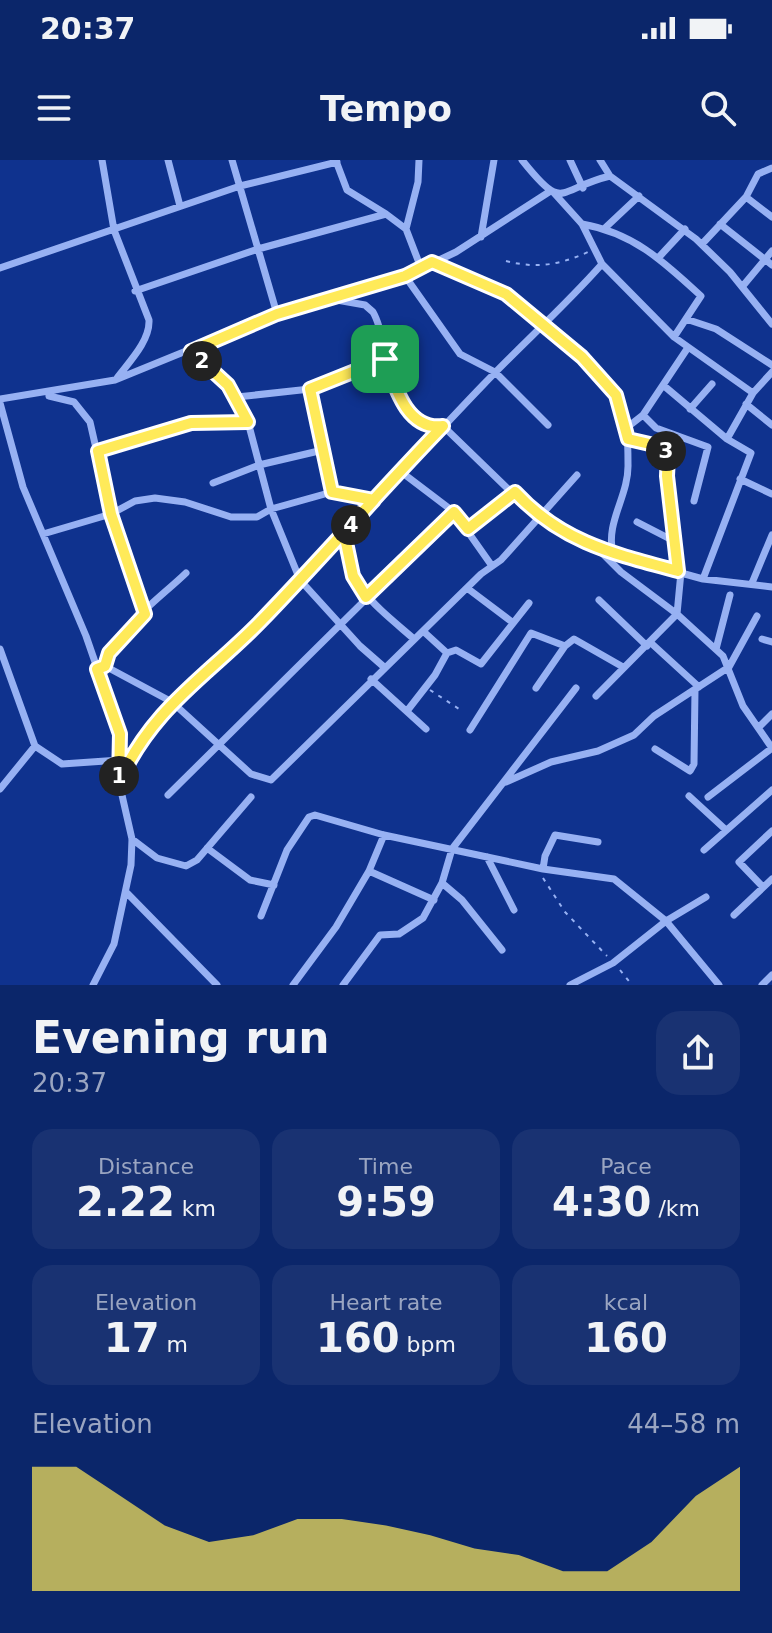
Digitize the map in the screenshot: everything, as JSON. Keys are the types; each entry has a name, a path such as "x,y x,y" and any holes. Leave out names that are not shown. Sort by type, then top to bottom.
{"street":[{"path":"102,160 114,230 135,291 146,310 150,328 115,380"},
{"path":"168,160 180,206"},
{"path":"232,160 277,314"},
{"path":"406,229 418,182 419,160"},
{"path":"481,237 494,160"},
{"path":"522,160 582,224 602,264 674,337 753,393"},
{"path":"570,160 583,188"},
{"path":"600,160 610,176 702,244 772,324"},
{"path":"0,268 240,186 336,161 347,190 406,229 421,268"},
{"path":"702,244 746,197 758,174 772,168"},
{"path":"93,985 114,944 127,893 132,839 119,782 120,734 101,668 4,439 0,401 115,380 277,314 405,276 481,237 551,192 583,188 610,176"},
{"path":"605,228 639,196"},
{"path":"746,197 772,217"},
{"path":"135,291 258,249 386,214"},
{"path":"582,224 605,228 660,256 701,296 674,337"},
{"path":"720,224 769,262"},
{"path":"660,256 685,229"},
{"path":"742,287 769,262 772,251"},
{"path":"432,262 497,288 582,357 616,395 628,439 627,479 610,537 613,554"},
{"path":"119,782 128,761 172,702 243,639 443,426 545,326 602,264"},
{"path":"405,276 460,354 495,372 548,425"},
{"path":"329,299 365,305 373,312 396,390 417,421 429,428 443,426"},
{"path":"686,319 716,329 772,365"},
{"path":"625,429 643,415 687,349"},
{"path":"191,351 237,397 248,422 271,509 300,580 341,621 360,646 384,667"},
{"path":"237,397 310,389 385,359"},
{"path":"727,439 753,393 770,378"},
{"path":"690,409 712,384"},
{"path":"663,385 727,439 751,452 703,579"},
{"path":"310,389 332,492"},
{"path":"43,394 79,406 90,422 111,514 145,614"},
{"path":"746,404 772,425"},
{"path":"643,415 656,428 708,447 694,501"},
{"path":"98,451 191,423 248,422"},
{"path":"443,426 515,492 537,517 601,551 703,579 772,587"},
{"path":"596,696 677,614 679,571 672,540 668,455 654,445 628,439"},
{"path":"213,483 259,465 323,450"},
{"path":"400,471 454,512 492,566"},
{"path":"101,668 172,702 251,774 271,780 371,679 492,566 577,475"},
{"path":"740,479 772,494"},
{"path":"43,534 111,514 135,501 155,498 185,502 231,517 257,517 271,509 332,492 374,500"},
{"path":"468,529 515,492"},
{"path":"168,795 454,512"},
{"path":"637,522 672,540"},
{"path":"344,533 353,576 366,597 414,639"},
{"path":"752,583 772,535"},
{"path":"601,551 621,572 677,614 716,649 729,667 738,696 772,748 708,797"},
{"path":"101,668 109,653 186,573"},
{"path":"467,588 512,622"},
{"path":"716,649 730,595"},
{"path":"599,600 697,688 694,764 690,771 655,749"},
{"path":"407,711 447,653 456,650 481,664 529,603"},
{"path":"504,783 551,762 598,751 634,735 654,716 729,667 757,616"},
{"path":"423,631 447,653"},
{"path":"470,730 531,633 565,646"},
{"path":"762,639 772,642"},
{"path":"536,688 565,646 577,640 623,667"},
{"path":"0,649 35,746 62,764 120,760"},
{"path":"371,679 426,729"},
{"path":"343,985 380,935 409,930 423,918 442,883 452,849 576,688"},
{"path":"759,727 772,714"},
{"path":"0,789 35,746"},
{"path":"704,850 772,790"},
{"path":"689,796 726,830"},
{"path":"132,839 157,858 180,866 197,860 251,797"},
{"path":"261,916 287,850 309,817 539,868 614,879 666,921 719,985"},
{"path":"763,887 739,862 772,831"},
{"path":"293,985 336,927 369,871 384,835"},
{"path":"539,868 555,835 598,842"},
{"path":"207,848 250,880 274,885"},
{"path":"487,857 514,910"},
{"path":"369,871 434,900"},
{"path":"734,915 772,879"},
{"path":"442,883 462,900 502,950"},
{"path":"127,893 217,985"},
{"path":"570,985 613,963 666,921 706,897"},
{"path":"762,985 772,975"}],"path":[{"path":"506,261 527,266 559,265 593,250"},
{"path":"426,687 459,709"},
{"path":"539,868 565,912 632,985"}],"route":[{"path":"385,359 310,389 332,492 374,500 344,533 353,576 366,597 454,512 468,529 515,492 537,517 601,551 678,571 672,540 666,451 628,439 616,395 582,357 497,288 432,262 405,276 277,314 191,351 228,385 248,422 211,420 191,423 98,451 111,514 145,614 109,653 105,666 97,669 120,734 119,782 128,761 172,702 250,632 344,533 443,426 429,428 417,421 396,390 385,359"}]}
